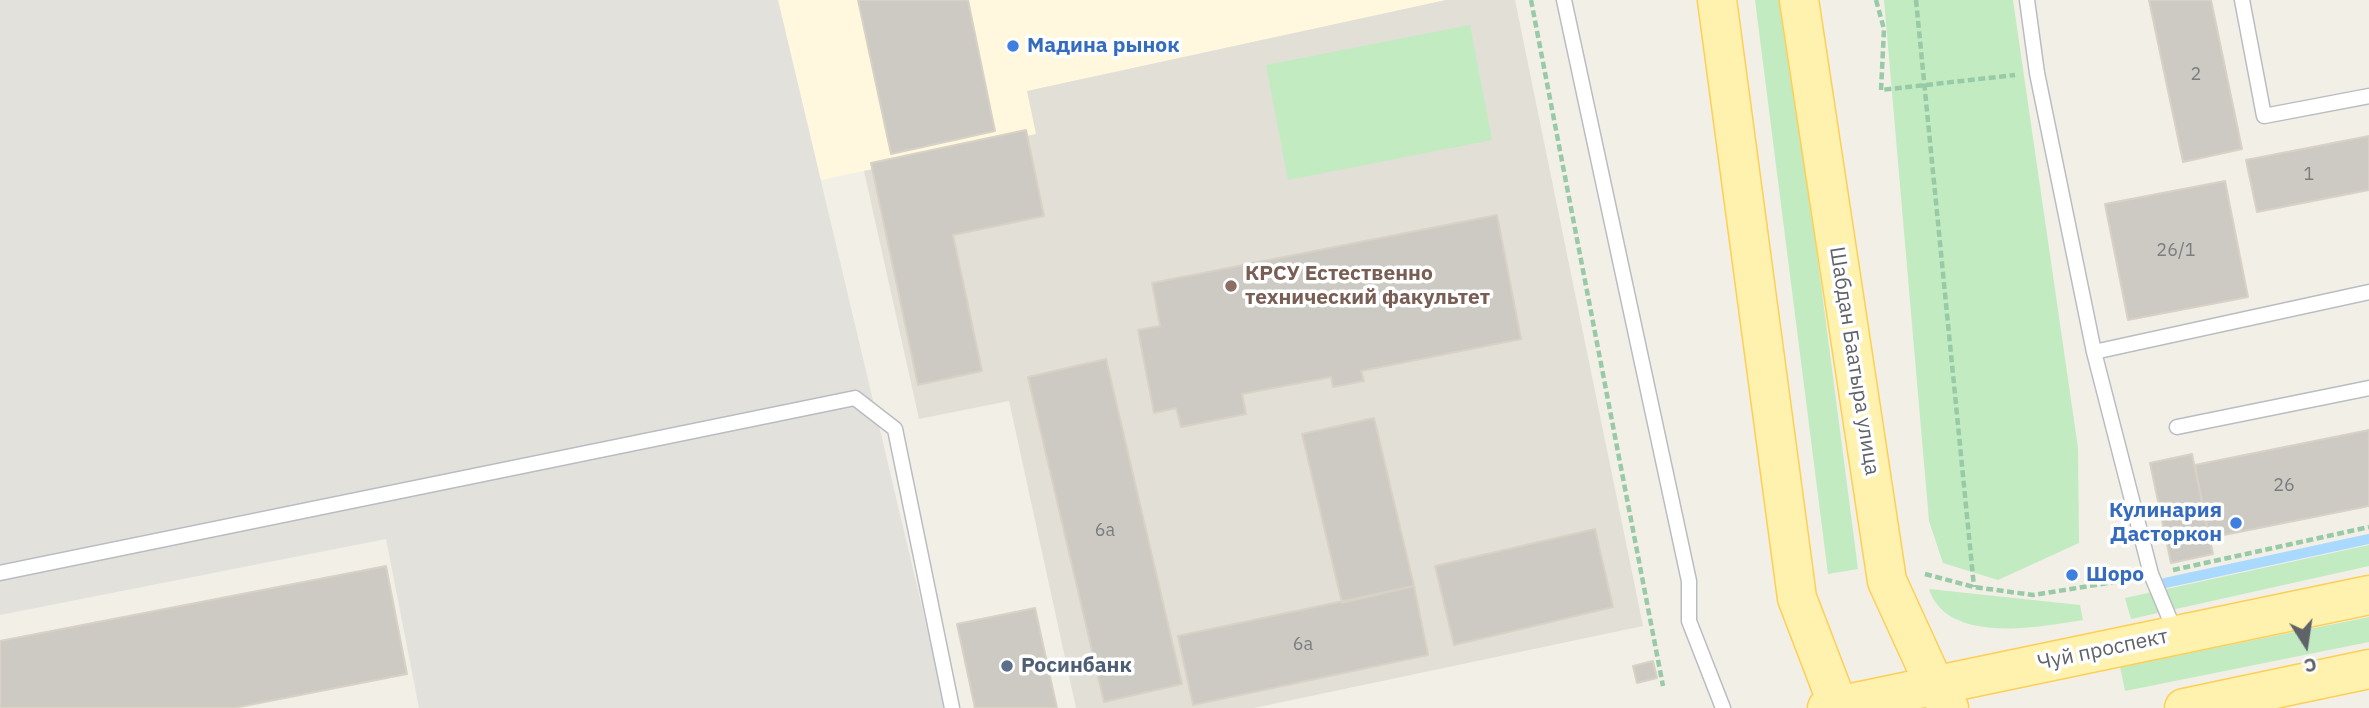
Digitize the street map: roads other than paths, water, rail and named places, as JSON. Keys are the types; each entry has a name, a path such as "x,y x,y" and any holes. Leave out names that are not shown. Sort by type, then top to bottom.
{"main road":[{"path":"1717,0 1797,598 1834,707"},
{"name":"Шабдан Баатыра улица","path":"1799,0 1887,581 1942,697"},
{"name":"Чуй проспект","path":"1834,707 1942,697 2176,634 2369,595"},
{"path":"2184,708 2369,669"}],"lane":[{"path":"1564,0 1689,581 1689,621 1723,708"},
{"path":"2027,0 2037,73 2094,352 2151,574 2176,634"},
{"path":"2242,0 2264,116 2369,96"},
{"path":"2094,352 2369,292"},
{"path":"2177,427 2369,388"},
{"path":"0,573 855,398 895,429 951,708"}],"waterway":[{"path":"2165,583 2369,539"}],"place":[{"name":"Мадина рынок","path":"1013,46"},
{"name":"КРСУ Естественно технический факультет","path":"1231,286"},
{"name":"Кулинария Дасторкон","path":"2236,523"},
{"name":"Шоро","path":"2072,575"},
{"name":"Росинбанк","path":"1007,666"}]}
